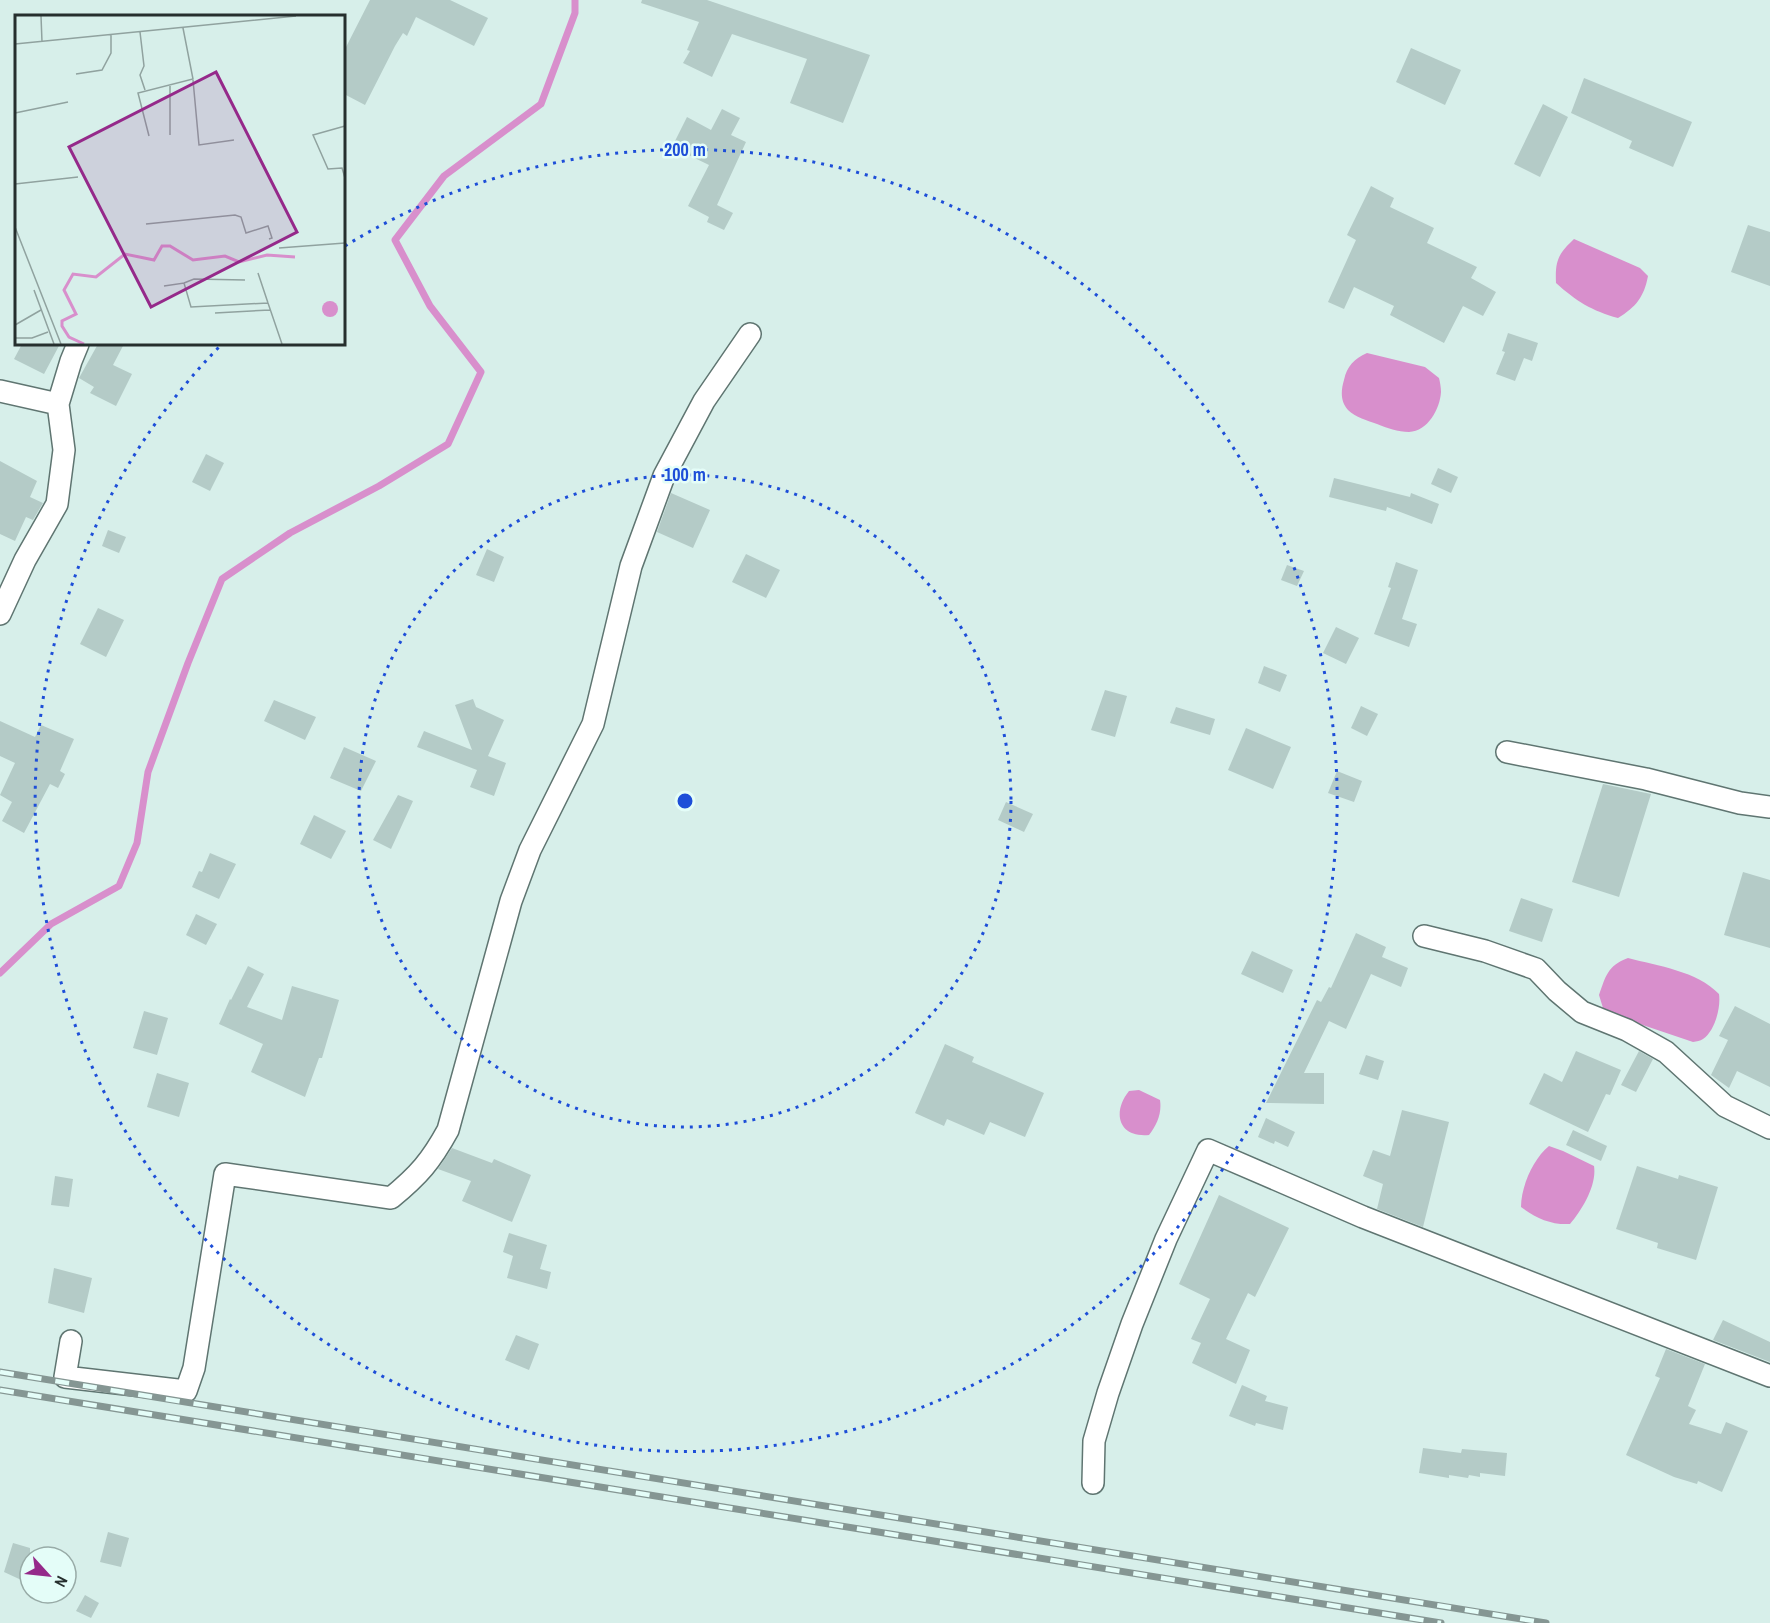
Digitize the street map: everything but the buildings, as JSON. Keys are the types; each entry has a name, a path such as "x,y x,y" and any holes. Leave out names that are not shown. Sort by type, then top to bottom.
{"street":[{"path":"71,1341 65,1377 186,1391 194,1368 225,1174 391,1198 413,1180 435,1155 448,1130 511,901 530,850 593,724 631,566 664,476 704,401 750,334"},
{"path":"0,614 57,504 64,450 58,404 70,361 78,345"},
{"path":"0,391 58,404"},
{"path":"1507,752 1646,779 1740,803 1770,807"},
{"path":"1424,936 1485,951 1536,969 1582,1012 1627,1030 1666,1052 1725,1106 1770,1128"},
{"path":"1093,1483 1094,1441 1108,1393 1132,1324 1166,1239 1208,1150 1363,1217 1770,1376"}],"shaded area":[{"path":"1574,239 1640,268 1648,276 1638,301 1618,318 1585,305 1556,283 1559,258"},
{"path":"1367,353 1425,367 1439,378 1441,392 1438,405 1432,418 1422,428 1409,432 1393,430 1358,417 1345,407 1342,392 1347,371 1355,360"},
{"path":"1628,958 1688,975 1710,986 1719,994 1716,1018 1711,1030 1702,1040 1693,1042 1619,1017 1603,1008 1599,995 1606,977 1611,968"},
{"path":"1139,1090 1160,1100 1158,1119 1149,1135 1130,1132 1121,1122 1121,1107 1124,1099 1129,1091"},
{"path":"1549,1146 1594,1166 1591,1189 1584,1205 1570,1224 1544,1220 1521,1207 1523,1191 1529,1174 1538,1158"}],"waterway":[{"path":"0,973 51,924 119,886 137,843 148,772 222,579 290,533 379,486 448,444 481,372 430,306 395,240 444,176 541,104 575,13 575,0"}],"railway":[{"path":"0,1372 1546,1623"},
{"path":"0,1390 1441,1623"}]}
